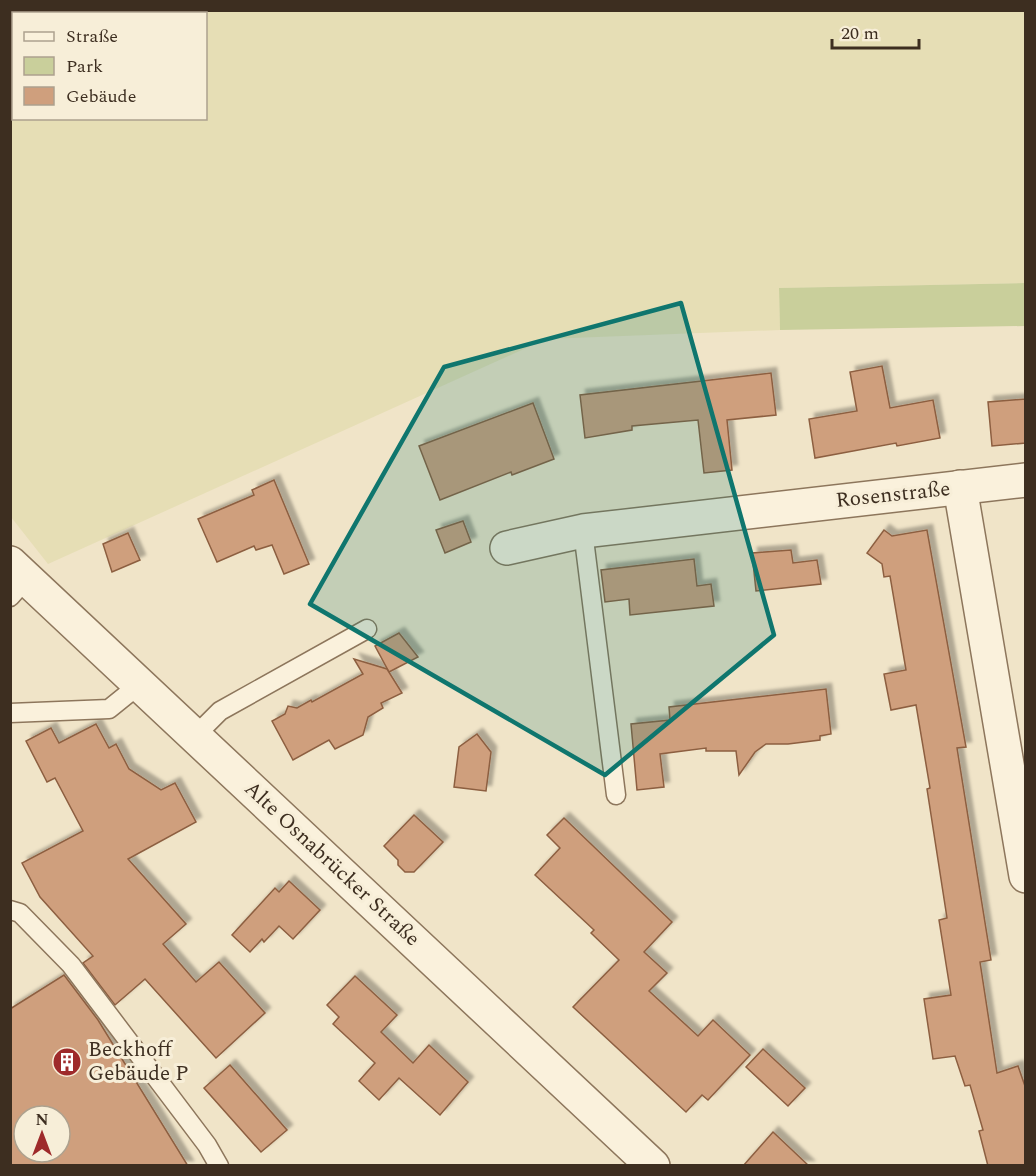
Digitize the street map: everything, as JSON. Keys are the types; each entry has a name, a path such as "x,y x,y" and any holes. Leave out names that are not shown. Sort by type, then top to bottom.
{"street":[{"path":"960,487 1026,480"},
{"name":"Rosenstraße","path":"507,548 583,531 960,487 1022,838 1026,876"},
{"name":"Alte Osnabrücker Straße","path":"16,580 140,684 653,1166"}],"lane":[{"path":"583,531 616,795"},
{"path":"195,736 220,711 367,629"},
{"path":"10,712 109,709 140,684"},
{"path":"10,910 20,913 71,965 207,1144 219,1166"}],"highlighted area":[{"path":"681,303 774,635 605,775 310,604 444,367"}],"shaded area":[{"path":"1025,11 1025,283 779,288 780,330 546,339 48,564 11,517 10,68 12,60 12,120 207,120 207,12 26,12"}],"green space":[{"path":"1025,283 1025,326 780,330 779,288"}],"building":[{"path":"882,366 890,408 933,400 940,438 897,446 896,443 815,458 809,419 857,411 850,372"},
{"path":"771,373 776,415 727,420 732,470 704,473 698,420 632,426 632,430 585,438 580,395"},
{"path":"1026,399 1026,443 992,446 988,402"},
{"path":"533,403 554,459 512,475 511,472 440,500 419,446"},
{"path":"274,480 309,564 284,574 272,545 256,550 254,546 217,562 198,519 254,495 252,490"},
{"path":"463,521 471,542 445,553 436,530"},
{"path":"884,530 892,536 927,530 966,747 957,748 991,960 980,962 997,1073 1018,1066 1026,1089 1026,1166 988,1166 979,1131 983,1130 970,1085 965,1086 955,1056 933,1059 924,999 951,995 939,920 947,918 927,789 930,788 916,705 891,710 884,674 906,670 890,576 884,577 882,564 867,553"},
{"path":"128,533 140,560 112,572 103,544"},
{"path":"791,550 793,563 817,560 821,584 756,591 752,553"},
{"path":"694,559 697,586 711,584 714,606 630,615 629,599 605,602 601,570"},
{"path":"399,633 418,657 389,672 375,646"},
{"path":"354,659 387,669 402,693 381,703 383,708 368,717 363,735 335,749 329,740 293,760 272,721 285,714 288,706 297,708 311,700 312,702 363,674"},
{"path":"826,689 831,734 820,736 820,740 766,744 755,752 739,775 736,751 706,751 706,748 660,754 664,787 637,790 631,724 670,720 669,707"},
{"path":"96,724 109,748 116,744 129,769 161,790 175,783 196,822 128,859 186,924 163,944 196,982 219,962 265,1013 216,1058 145,979 115,1005 83,963 93,956 40,897 22,863 83,831 55,778 47,782 26,741 51,728 59,743"},
{"path":"477,734 491,752 486,791 454,787 459,747"},
{"path":"414,815 443,842 414,872 405,872 398,865 398,860 384,846"},
{"path":"564,818 672,922 644,952 667,973 649,991 698,1036 713,1020 750,1055 708,1100 702,1095 686,1112 573,1007 619,960 591,933 594,930 535,875 560,848 547,835"},
{"path":"289,881 320,910 293,939 279,926 264,942 262,939 250,952 232,935 275,888 279,892"},
{"name":"Beckhoff Gebäude P","path":"64,975 98,1020 188,1166 10,1166 10,1009"},
{"path":"355,976 397,1015 381,1032 413,1063 429,1045 468,1082 440,1115 399,1078 379,1100 359,1081 375,1063 333,1024 339,1017 327,1005"},
{"path":"763,1049 805,1088 788,1106 746,1067"},
{"path":"230,1065 287,1130 261,1152 204,1088"},
{"path":"773,1132 809,1166 743,1166"}],"waterway":[{"path":"10,40 12,34"}],"place":[{"name":"Beckhoff Gebäude P","path":"67,1062"}]}
